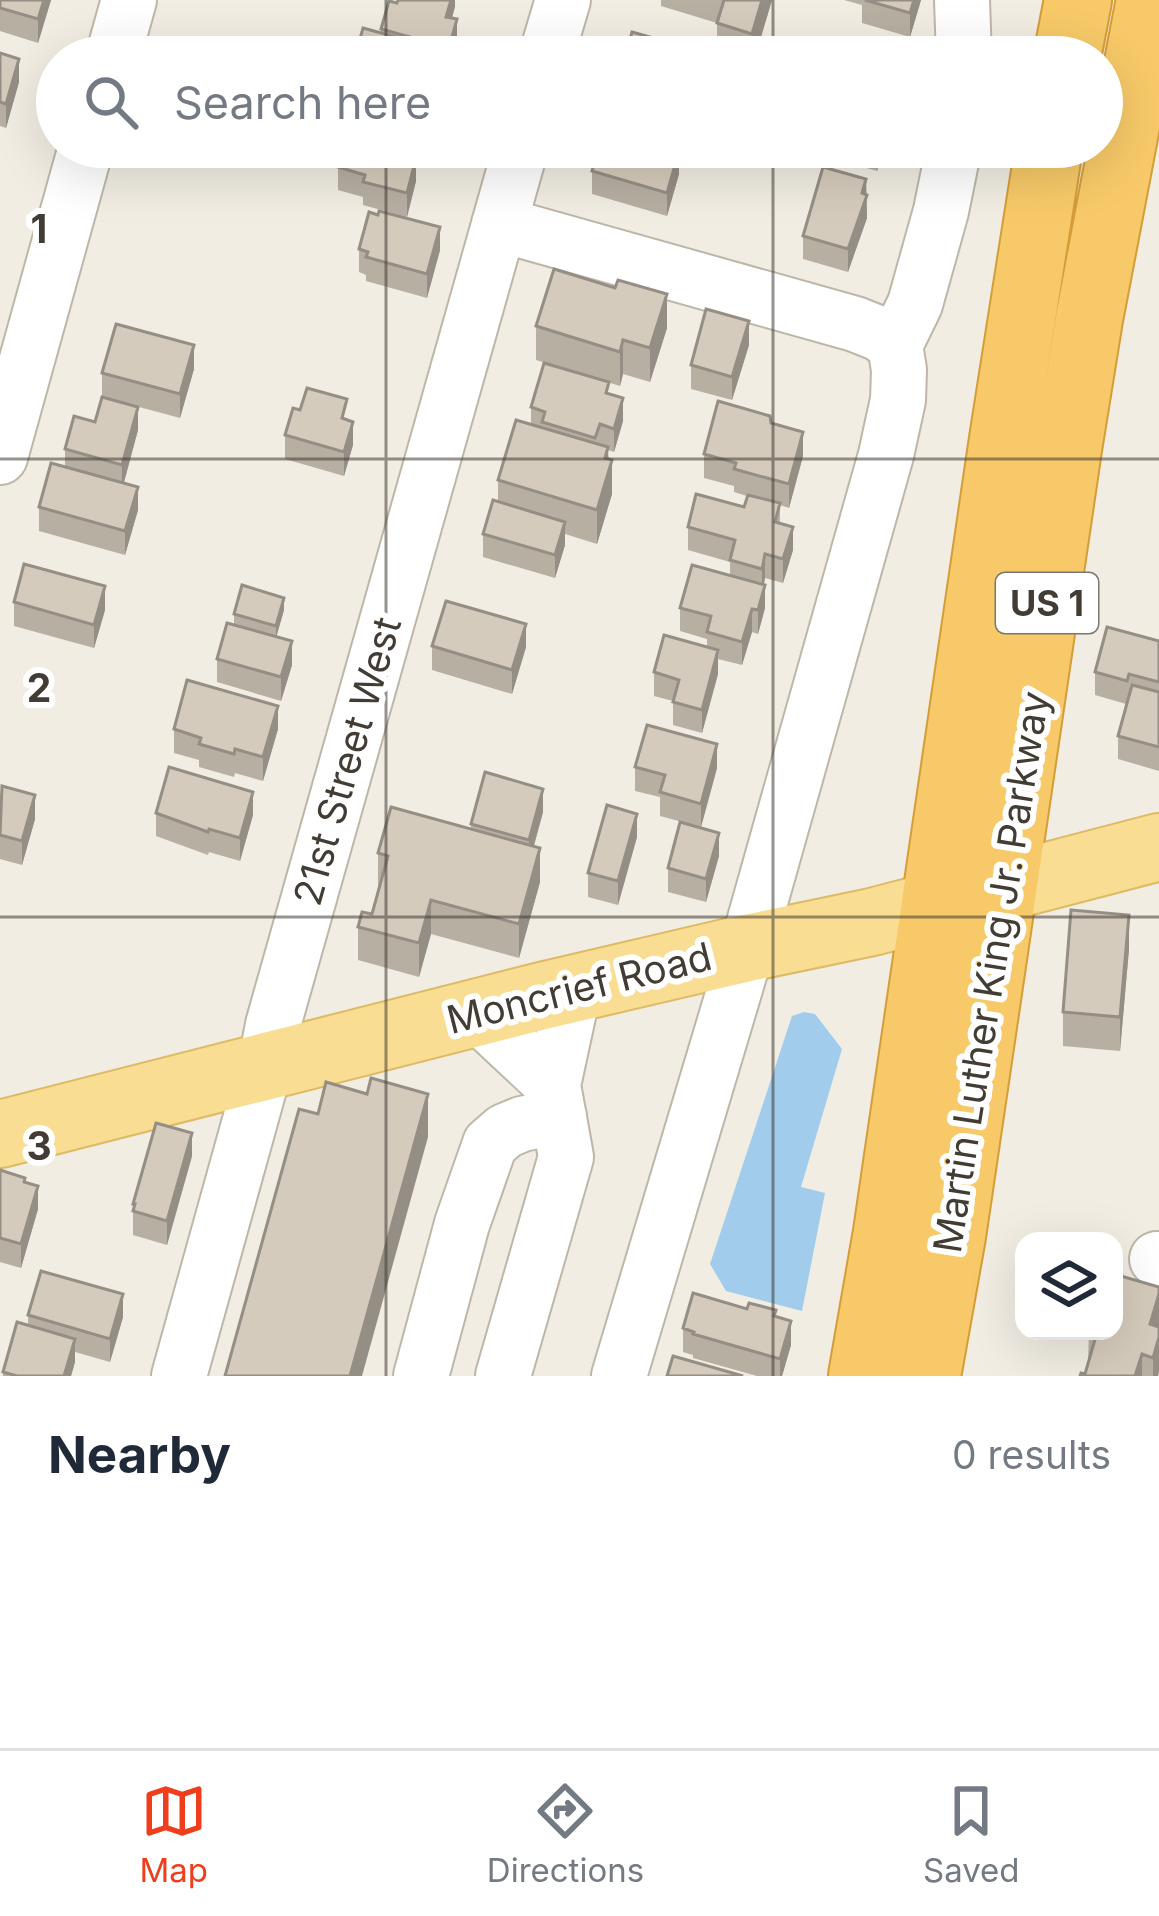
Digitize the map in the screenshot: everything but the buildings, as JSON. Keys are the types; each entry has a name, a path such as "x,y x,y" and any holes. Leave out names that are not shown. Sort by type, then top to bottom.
{"highway":[{"path":"1071,36 1078,0"},
{"name":"Martin Luther King Jr. Parkway","path":"1123,141 1150,0"},
{"path":"1089,319 1159,70"},
{"name":"Martin Luther King Jr. Parkway","path":"862,1376 1046,168"},
{"name":"Martin Luther King Jr. Parkway","path":"927,1376 1089,319 1118,168"}],"main road":[{"name":"Moncrief Road","path":"0,1133 574,988 872,922 1159,847"}],"street":[{"path":"118,36 129,0"},
{"path":"553,36 562,0"},
{"path":"962,0 963,36"},
{"path":"0,458 80,168"},
{"name":"21st Street West","path":"179,1376 515,168"},
{"path":"619,1376 747,948 886,455 898,400 895,345 915,304 950,168"},
{"path":"500,224 856,325 895,345"},
{"path":"503,1376 566,1157 556,1101 574,988"},
{"path":"476,1013 556,1101"},
{"path":"421,1376 462,1224 490,1144 556,1101"}],"water":[{"path":"815,1014 842,1049 801,1187 825,1193 802,1311 726,1291 710,1264 792,1016"}]}
